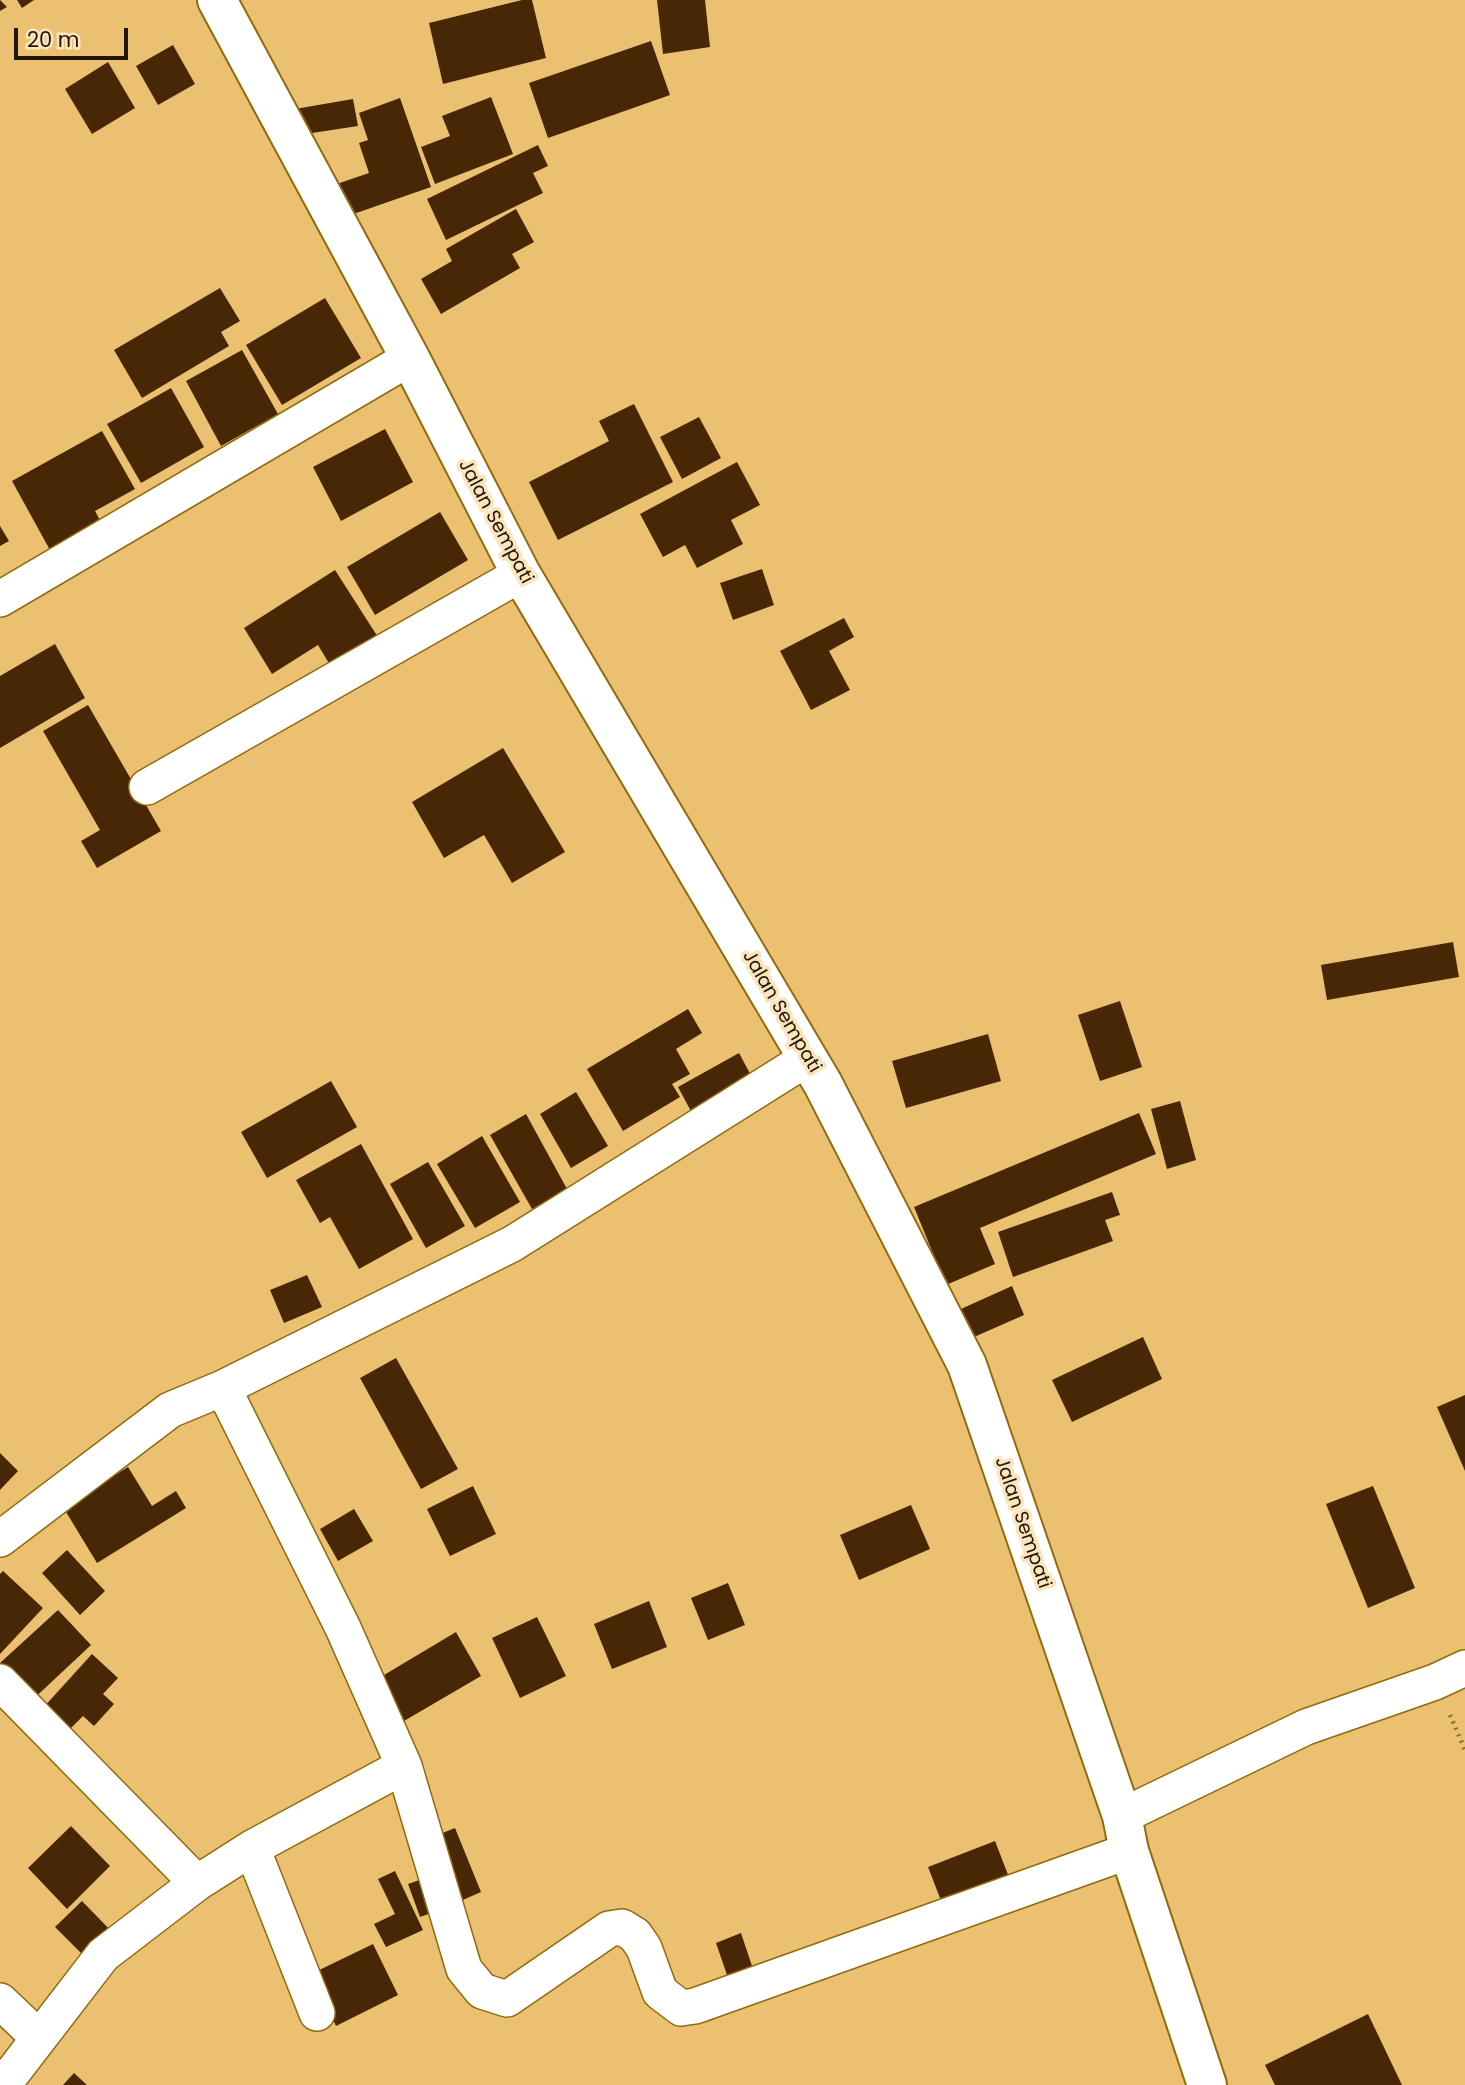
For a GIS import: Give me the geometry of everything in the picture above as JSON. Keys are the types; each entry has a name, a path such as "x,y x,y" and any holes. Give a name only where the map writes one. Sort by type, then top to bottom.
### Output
{"street":[{"name":"Jalan Sempati","path":"217,0 410,358 521,574 808,1058 967,1365 1126,1833 1207,2085"},
{"path":"0,599 410,358"},
{"path":"147,787 521,574"},
{"path":"0,1539 170,1410 223,1388 512,1244 808,1058"},
{"path":"223,1388 343,1628 404,1766 464,1969 482,1991 507,1999 609,1929 622,1927 635,1935 644,1948 660,1992 681,2008 695,2006 1126,1833 1306,1727 1435,1682 1465,1668"},
{"path":"0,1682 197,1883"},
{"path":"3,2085 103,1955 197,1883 252,1848 404,1766"},
{"path":"252,1848 317,2013"},
{"path":"0,2001 38,2038"}],"building":[{"path":"0,0 7,7 0,11"},
{"path":"17,0 34,0 22,8"},
{"path":"522,0 532,0 546,58 443,84 429,23"},
{"path":"657,0 705,0 710,47 663,54"},
{"path":"651,41 670,95 548,138 529,83"},
{"path":"173,45 195,84 158,105 136,66"},
{"path":"108,62 135,108 92,134 65,89"},
{"path":"491,97 513,154 435,184 421,147 450,136 442,116"},
{"path":"400,98 431,187 342,218 331,186 369,173 359,143 368,140 359,113"},
{"path":"353,99 358,126 299,135 295,109"},
{"path":"538,145 548,166 533,173 543,193 446,240 427,199"},
{"path":"516,209 534,242 512,254 520,268 441,314 421,279 452,261 446,249"},
{"path":"220,288 240,321 221,332 229,346 142,398 114,350"},
{"path":"325,298 361,358 282,405 246,345"},
{"path":"242,350 278,414 221,446 186,381"},
{"path":"171,388 204,447 141,483 107,424"},
{"path":"634,404 673,482 558,540 529,482 609,441 599,421"},
{"path":"699,417 721,458 682,479 660,437"},
{"path":"385,429 413,482 341,521 313,467"},
{"path":"102,431 135,489 95,511 107,533 56,561 12,481"},
{"path":"737,462 760,505 731,520 743,544 697,568 685,545 663,557 640,514"},
{"path":"440,512 468,560 375,615 347,567"},
{"path":"0,526 9,541 0,546"},
{"path":"762,569 774,605 733,620 720,583"},
{"path":"335,570 383,645 336,675 318,645 272,674 244,628"},
{"path":"844,618 854,637 829,651 850,690 811,710 780,651"},
{"path":"55,644 85,698 0,748 0,676"},
{"path":"88,705 161,831 97,868 81,841 100,830 43,731"},
{"path":"503,748 565,852 512,883 484,835 444,858 412,802"},
{"path":"1453,942 1459,977 1327,1000 1321,965"},
{"path":"1120,1001 1142,1067 1100,1081 1078,1015"},
{"path":"688,1009 702,1033 676,1049 690,1074 672,1084 680,1097 623,1131 587,1069"},
{"path":"988,1034 1001,1081 906,1108 892,1061"},
{"path":"739,1053 754,1081 693,1115 678,1087"},
{"path":"331,1081 357,1127 267,1178 241,1132"},
{"path":"576,1092 608,1146 571,1168 540,1114"},
{"path":"1180,1101 1196,1160 1167,1169 1151,1109"},
{"path":"1139,1113 1156,1154 980,1228 995,1264 946,1285 914,1207"},
{"path":"526,1114 567,1189 532,1209 490,1135"},
{"path":"482,1136 520,1202 475,1228 437,1164"},
{"path":"361,1144 413,1239 359,1269 330,1217 320,1223 296,1180"},
{"path":"428,1162 465,1226 426,1248 390,1184"},
{"path":"1112,1192 1120,1215 1105,1220 1113,1241 1013,1277 998,1232"},
{"path":"307,1275 322,1307 284,1323 270,1290"},
{"path":"1012,1286 1024,1315 965,1341 952,1313"},
{"path":"1143,1337 1162,1379 1072,1422 1052,1380"},
{"path":"396,1358 458,1469 421,1489 360,1378"},
{"path":"1465,1395 1465,1471 1437,1407"},
{"path":"0,1453 18,1471 0,1490"},
{"path":"128,1467 152,1506 176,1491 186,1508 97,1563 63,1507"},
{"path":"473,1486 496,1534 450,1556 427,1509"},
{"path":"1373,1486 1415,1588 1368,1608 1326,1504"},
{"path":"911,1505 930,1549 859,1580 840,1535"},
{"path":"354,1509 373,1541 338,1561 320,1529"},
{"path":"67,1550 105,1591 80,1615 42,1573"},
{"path":"3,1571 43,1608 0,1654 0,1574"},
{"path":"728,1583 745,1625 708,1640 691,1598"},
{"path":"649,1601 667,1647 612,1669 594,1624"},
{"path":"58,1610 91,1645 27,1705 0,1676 0,1663"},
{"path":"537,1617 566,1676 520,1698 492,1638"},
{"path":"456,1632 481,1676 404,1721 379,1678"},
{"path":"92,1654 118,1678 103,1694 114,1704 94,1726 83,1716 67,1732 42,1709"},
{"path":"71,1826 110,1866 67,1909 28,1868"},
{"path":"455,1828 481,1892 456,1903 430,1838"},
{"path":"995,1841 1012,1885 945,1911 928,1867"},
{"path":"395,1871 423,1930 386,1947 374,1924 395,1914 378,1879"},
{"path":"428,1877 440,1910 420,1917 408,1884"},
{"path":"82,1901 116,1936 90,1962 55,1927"},
{"path":"741,1933 752,1966 727,1975 716,1943"},
{"path":"373,1944 398,1995 336,2026 311,1974"},
{"path":"1368,2014 1402,2085 1275,2085 1265,2065"},
{"path":"74,2073 87,2085 63,2085"}]}
